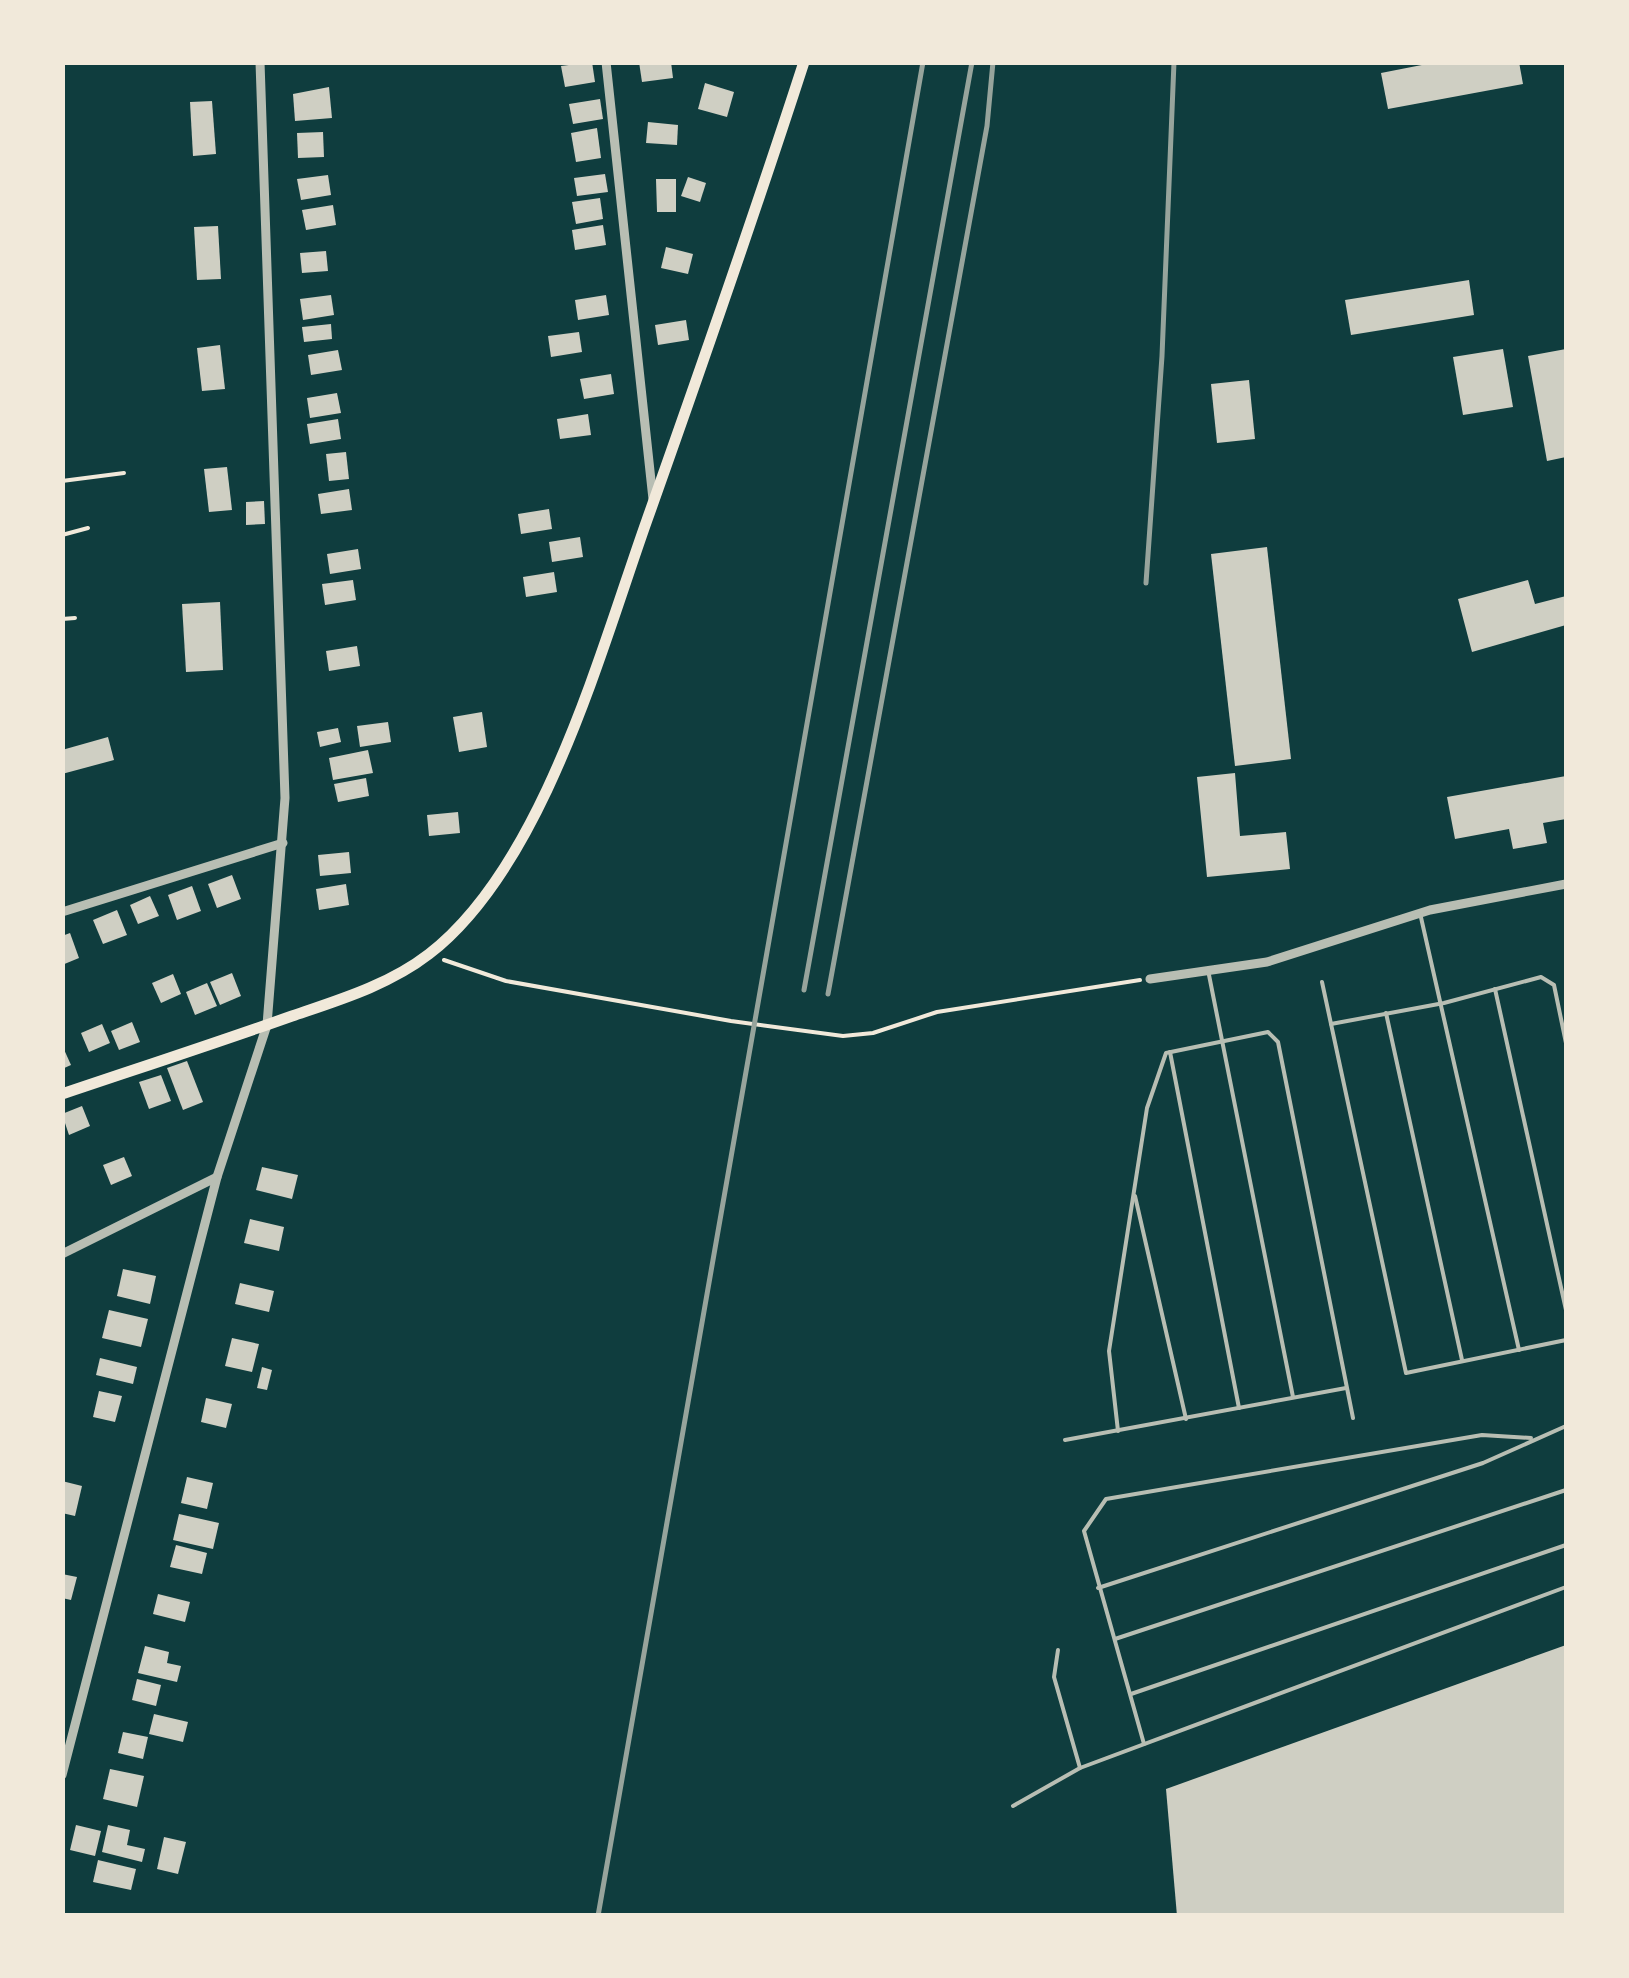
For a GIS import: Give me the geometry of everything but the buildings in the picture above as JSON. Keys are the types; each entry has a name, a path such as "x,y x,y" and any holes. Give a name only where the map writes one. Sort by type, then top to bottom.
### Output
{"main road":[{"path":"62,1094 365,989 430,954 474,911 512,854 570,734 700,380 804,62"}],"street":[{"path":"62,1775 216,1177 267,1025 282,843 281,611 260,62"},
{"path":"606,62 654,502"},
{"path":"62,912 282,843"},
{"path":"1150,979 1267,962 1420,913 1566,884"},
{"path":"62,1254 216,1177"}],"lane":[{"path":"1420,913 1444,1002 1519,1350"},
{"path":"1208,970 1219,1042 1293,1397"},
{"path":"1331,1024 1541,978 1554,985 1566,1043"},
{"path":"1322,982 1406,1373 1566,1340"},
{"path":"1495,989 1566,1310"},
{"path":"1386,1013 1462,1362"},
{"path":"1170,1052 1268,1032 1278,1042 1353,1418"},
{"path":"1118,1431 1108,1351 1147,1108 1170,1052"},
{"path":"1170,1052 1239,1408"},
{"path":"1134,1191 1186,1419"},
{"path":"1065,1440 1346,1388"},
{"path":"1098,1588 1483,1463 1531,1438 1566,1426"},
{"path":"1144,1744 1084,1530 1106,1498 1482,1435 1531,1438"},
{"path":"1113,1640 1566,1490"},
{"path":"1130,1695 1566,1546"},
{"path":"1013,1806 1080,1768 1566,1587"},
{"path":"1058,1650 1054,1678 1080,1768"}],"path":[{"path":"62,481 124,473"},
{"path":"62,535 88,528"},
{"path":"62,619 75,618"},
{"path":"430,954 524,985 731,1022 844,1036 873,1033 937,1012 1150,979"}],"railway":[{"path":"598,1916 923,62"},
{"path":"804,990 972,62"},
{"path":"828,994 987,126 993,62"},
{"path":"1146,583 1162,356 1174,62"}]}
